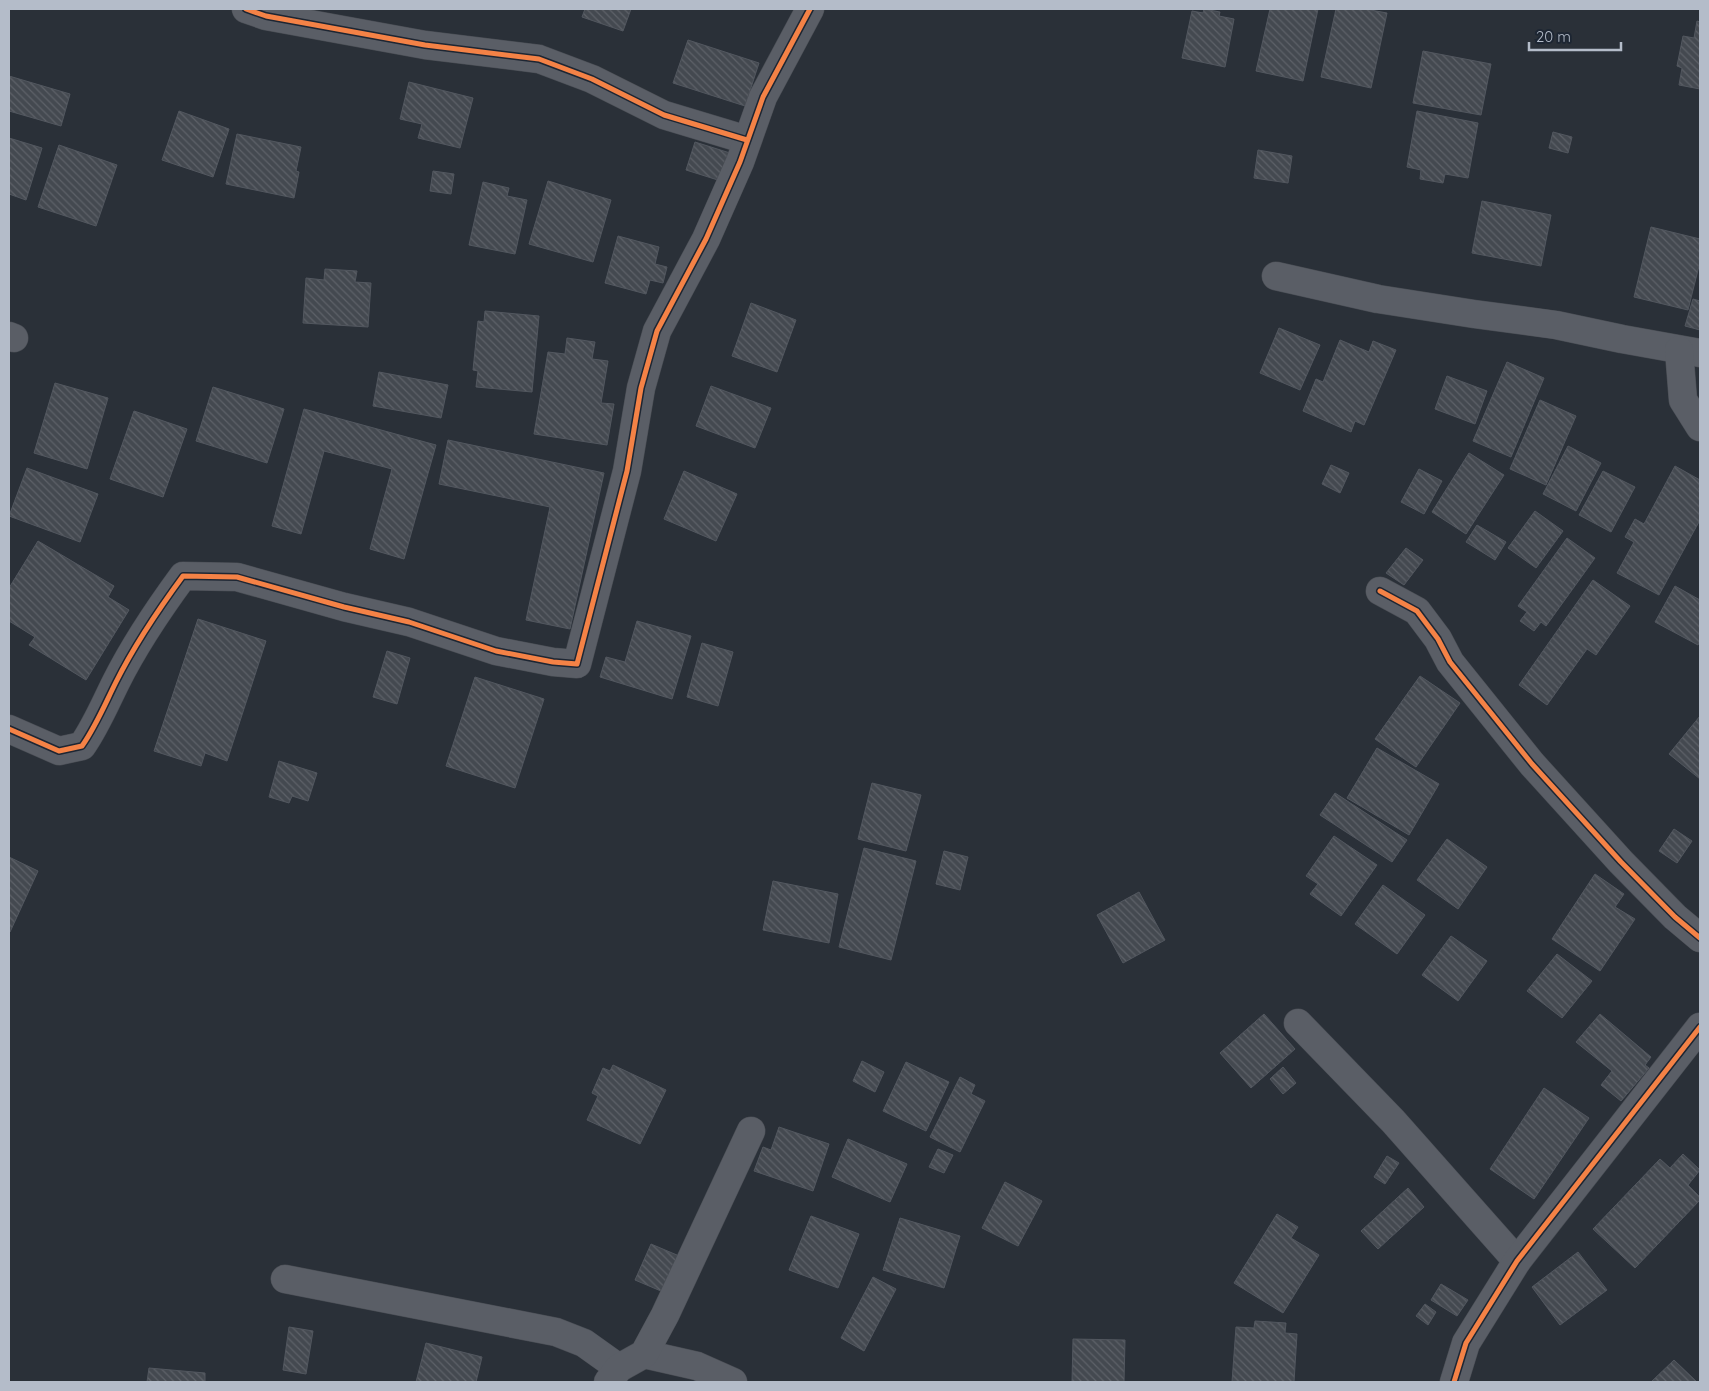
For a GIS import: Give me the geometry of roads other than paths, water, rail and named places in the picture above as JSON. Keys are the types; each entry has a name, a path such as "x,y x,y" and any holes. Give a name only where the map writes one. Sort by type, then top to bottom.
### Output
{"street":[{"path":"246,9 266,16 425,46 539,59 592,78 664,115 748,140"},
{"path":"9,728 58,751 82,746 94,728 116,682 148,624 183,576 238,577 344,607 409,622 496,652 553,662 577,664 627,471 641,388 656,331 706,239 740,162 763,97 810,9"},
{"path":"1276,276 1378,299 1556,325 1690,352 1683,400 1700,427"},
{"path":"1380,591 1417,611 1438,638 1450,662 1532,764 1621,862 1675,917 1700,938"},
{"path":"1298,1023 1393,1121 1517,1261"},
{"path":"1454,1382 1466,1343 1517,1261 1700,1027"},
{"path":"286,1279 556,1332 584,1343 614,1375 644,1354 665,1315 751,1131"},
{"path":"644,1354 697,1366 733,1382"}]}
